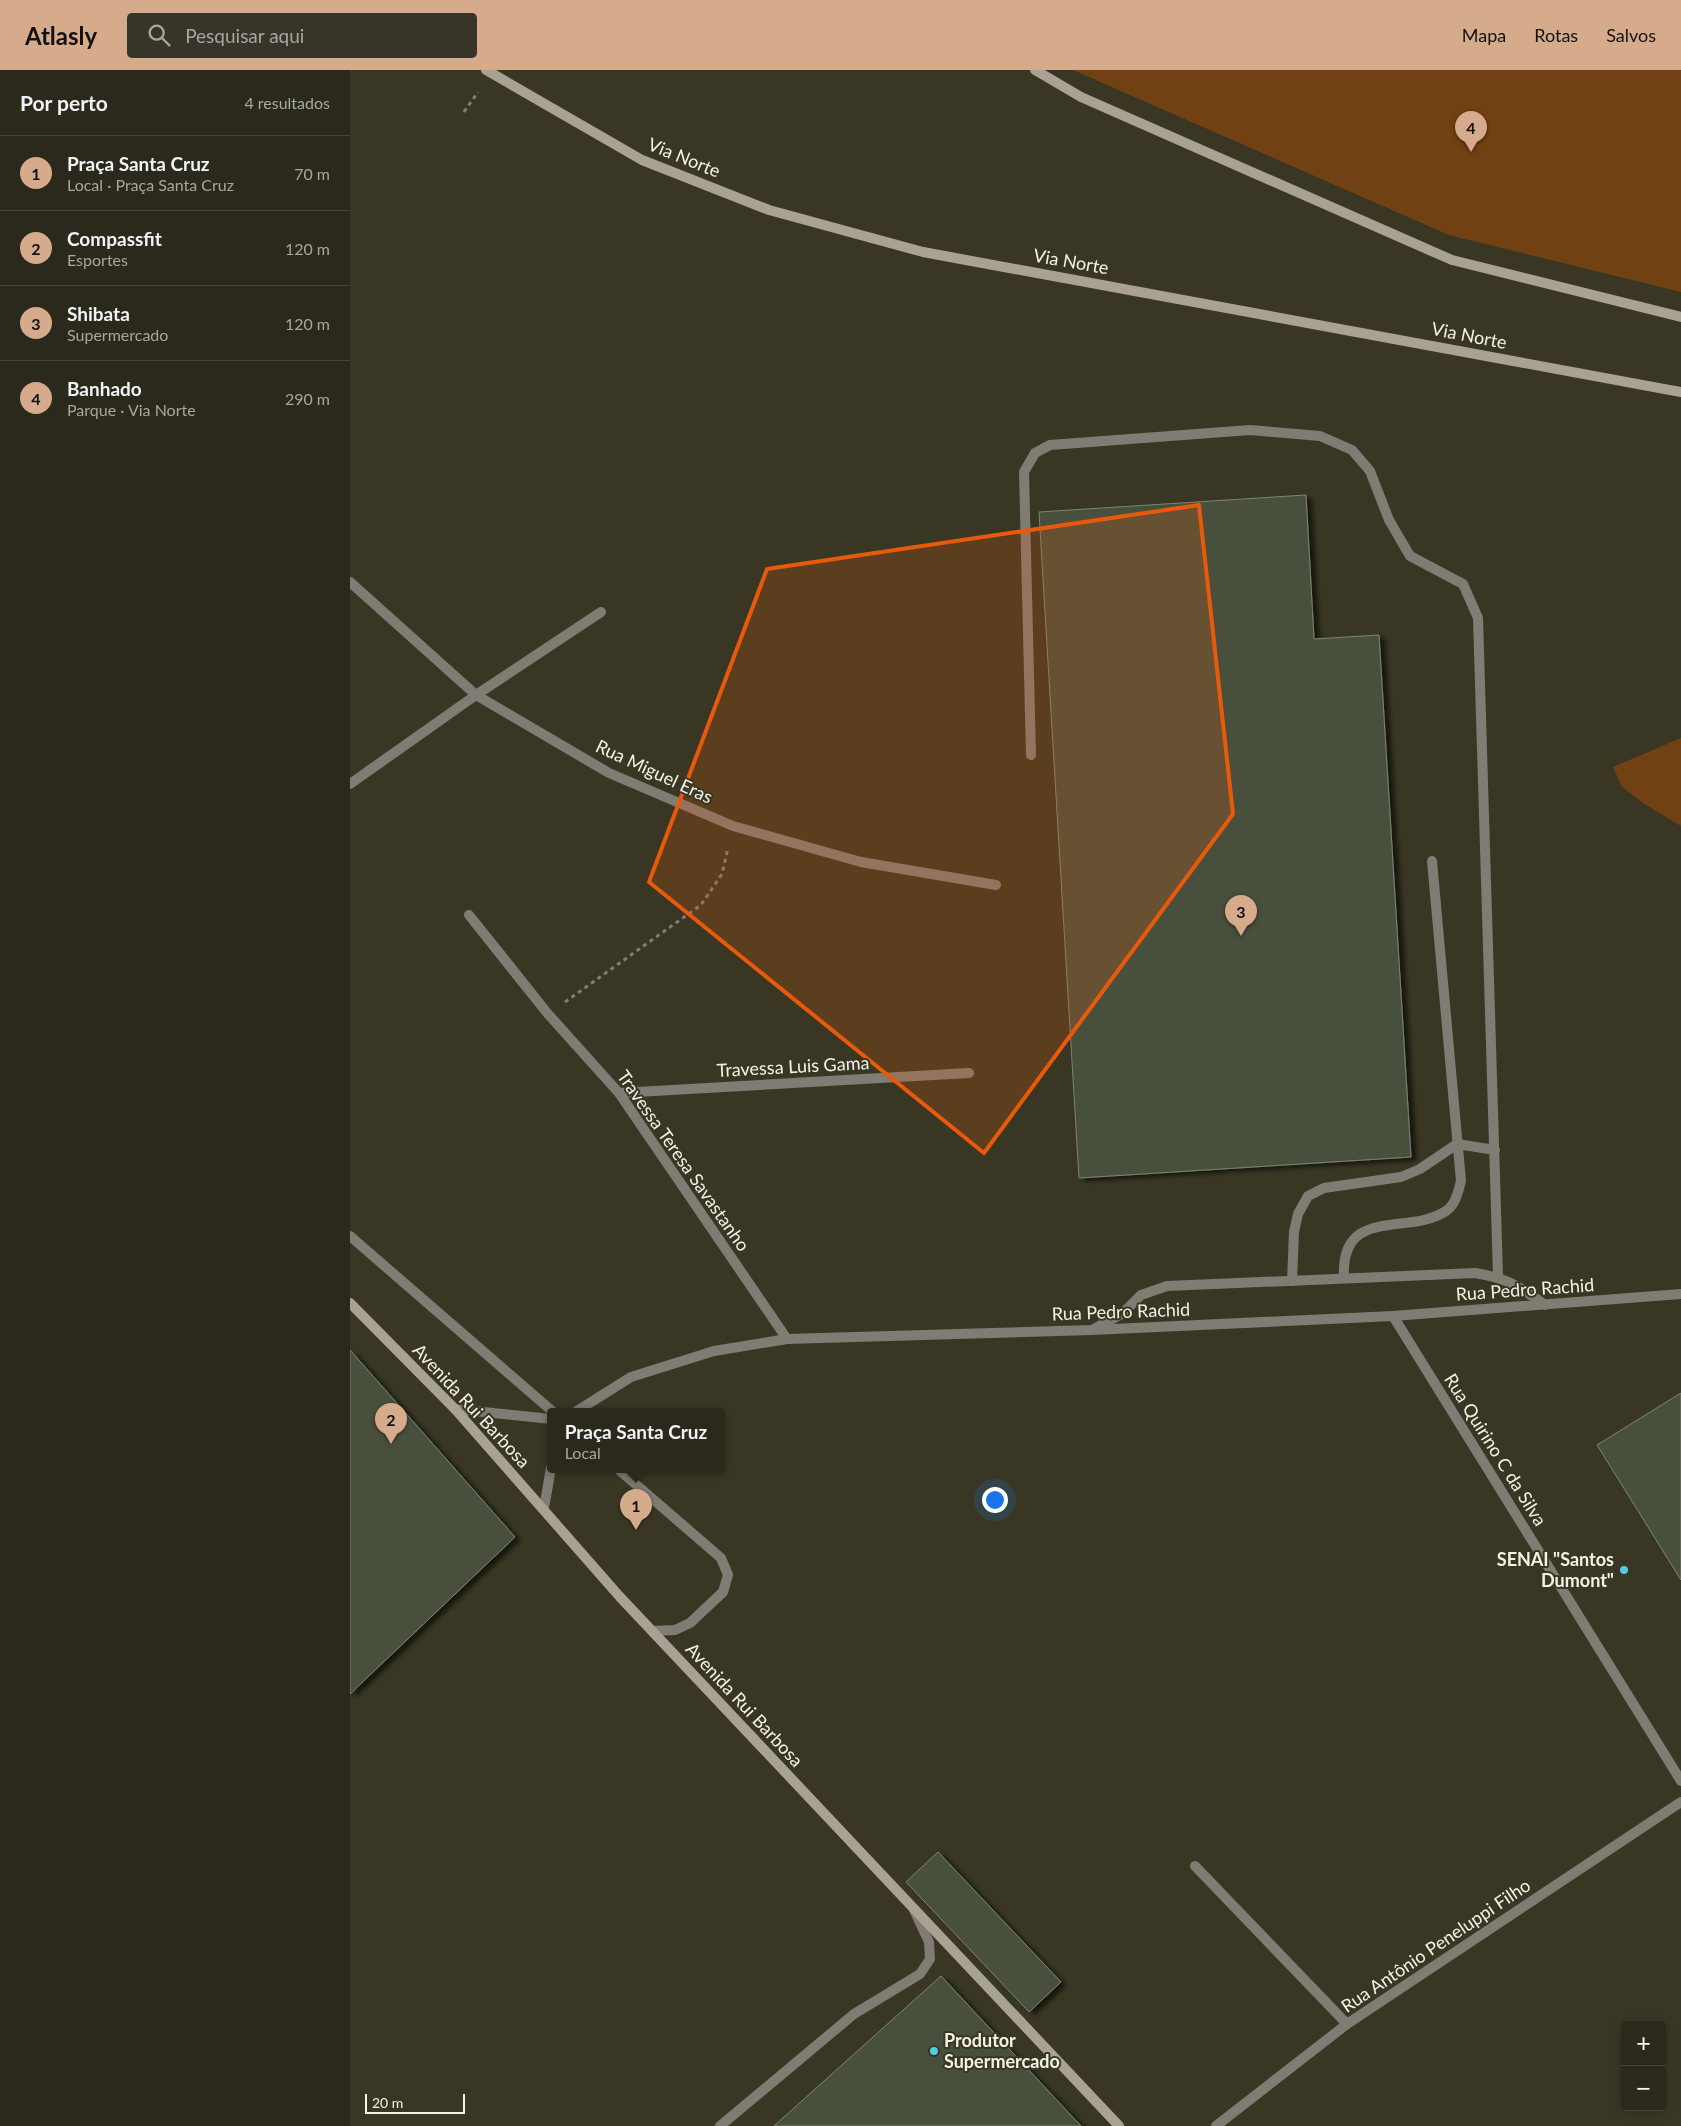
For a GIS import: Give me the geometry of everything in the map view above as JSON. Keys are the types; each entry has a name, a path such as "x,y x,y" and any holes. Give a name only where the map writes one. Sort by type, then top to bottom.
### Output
{"main road":[{"name":"Via Norte","path":"486,70 642,160 770,210 904,247 1681,392"},
{"path":"1035,70 1081,97 1452,260 1681,317"},
{"name":"Avenida Rui Barbosa","path":"350,1304 454,1409 653,1631 1119,2126"}],"street":[{"path":"1031,755 1024,472 1035,453 1050,445 1250,430 1320,436 1352,450 1370,471 1389,520 1410,556 1464,584 1478,618 1498,1276"},
{"name":"Rua Miguel Eras","path":"350,582 476,695 609,773 733,826 861,862 996,886"},
{"path":"350,784 476,695 601,612"},
{"path":"1344,1278 1343,1265 1353,1239 1363,1232 1429,1217 1445,1211 1454,1202 1461,1181 1432,861"},
{"name":"Travessa Teresa Savastanho","path":"469,915 548,1014 619,1093 787,1339"},
{"name":"Travessa Luis Gama","path":"619,1093 968,1073"},
{"path":"1292,1281 1294,1232 1298,1214 1308,1196 1324,1188 1401,1177 1420,1169 1457,1144 1495,1150"},
{"path":"350,1236 549,1408"},
{"path":"1092,1330 1123,1312 1141,1295 1168,1286 1475,1273 1498,1276 1518,1286 1544,1305"},
{"name":"Rua Pedro Rachid","path":"581,1408 630,1377 714,1351 787,1339 1092,1330 1393,1316 1681,1294"},
{"name":"Rua Quirino C da Silva","path":"1393,1316 1681,1781"},
{"path":"454,1409 547,1419"},
{"path":"544,1508 550,1473"},
{"path":"623,1473 721,1558 728,1575 723,1592 690,1623 675,1630 653,1631"},
{"name":"Rua Antônio Peneluppi Filho","path":"1216,2126 1347,2024 1681,1802"},
{"path":"1196,1866 1347,2024"},
{"path":"720,2126 854,2014 920,1974 930,1959 929,1942 914,1909"}],"path":[{"path":"548,1014 701,905 722,874 733,826"}],"highlighted area":[{"path":"1199,505 1233,814 984,1153 649,882 767,569"}],"shaded area":[{"path":"1073,70 1681,70 1681,292 1449,235"},
{"path":"1681,738 1681,826 1643,803 1622,787 1613,767"}],"building":[{"path":"1306,495 1314,639 1379,635 1411,1157 1079,1178 1039,512"},
{"path":"350,1350 515,1537 350,1694"},
{"path":"1681,1393 1681,1580 1597,1445"},
{"path":"938,1852 1061,1982 1029,2012 906,1882"},
{"name":"Produtor Supermercado","path":"941,1976 1081,2126 774,2126"}],"place":[{"name":"Banhado","path":"1471,152"},
{"name":"Shibata","path":"1241,936"},
{"name":"Compassfit","path":"391,1444"},
{"name":"Praça Santa Cruz","path":"636,1530"},
{"name":"SENAI \"Santos Dumont\"","path":"1624,1570"},
{"name":"Produtor Supermercado","path":"934,2051"}]}
